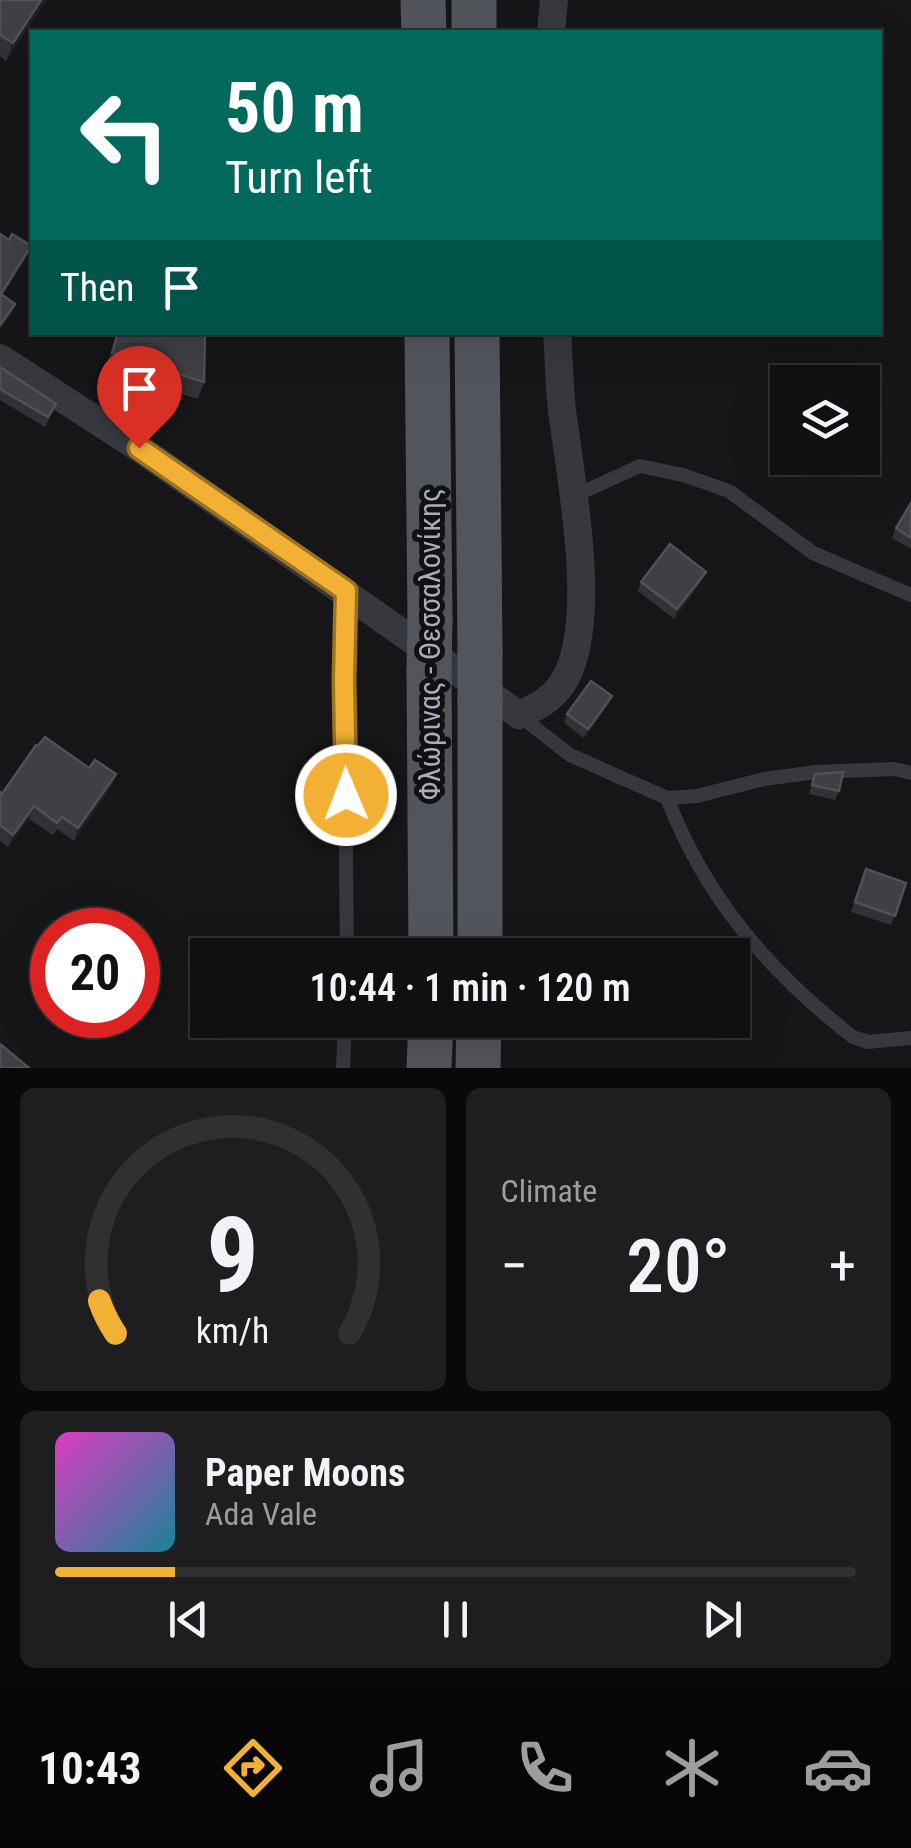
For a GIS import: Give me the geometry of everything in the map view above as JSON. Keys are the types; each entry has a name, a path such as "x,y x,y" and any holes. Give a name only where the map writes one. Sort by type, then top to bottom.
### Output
{"main road":[{"path":"424,0 424,30"},
{"path":"474,0 474,30"},
{"name":"Φλώρινας - Θεσσαλονίκης","path":"427,335 431,938"},
{"name":"Φλώρινας - Θεσσαλονίκης","path":"477,335 480,651 500,708 481,938"},
{"path":"429,1068 430,1038"},
{"path":"478,1068 479,1038"}],"street":[{"path":"552,30 554,0"},
{"path":"0,358 346,591 500,708 544,704 564,682 575,648 583,574 561,404 558,335"}],"lane":[{"path":"573,496 640,466 683,475 729,490 814,554 911,595"},
{"path":"346,591 348,938"},
{"path":"500,708 570,754 667,798 697,796 764,778 816,772 894,769 911,773"},
{"path":"667,798 682,838 708,887 745,935 784,974 852,1038 868,1042 911,1038"},
{"path":"344,1068 345,1038"}],"building":[{"path":"0,0 41,0 13,43 0,35"},
{"path":"0,234 9,240 12,234 30,248 1,294 15,304 0,325"},
{"path":"117,335 205,335 204,382 112,353"},
{"path":"0,367 56,404 48,417 0,389"},
{"path":"911,503 911,538 896,528"},
{"path":"670,544 706,572 677,609 641,582"},
{"path":"591,681 612,696 588,729 567,714"},
{"path":"45,737 89,768 95,760 116,774 78,828 62,817 57,823 34,806 13,835 0,825 0,792"},
{"path":"843,772 839,791 812,785 815,774"},
{"path":"866,869 906,883 895,916 855,902"},
{"path":"0,1044 29,1068 0,1068"}],"route":[{"path":"139,448 346,591 346,795"}]}
